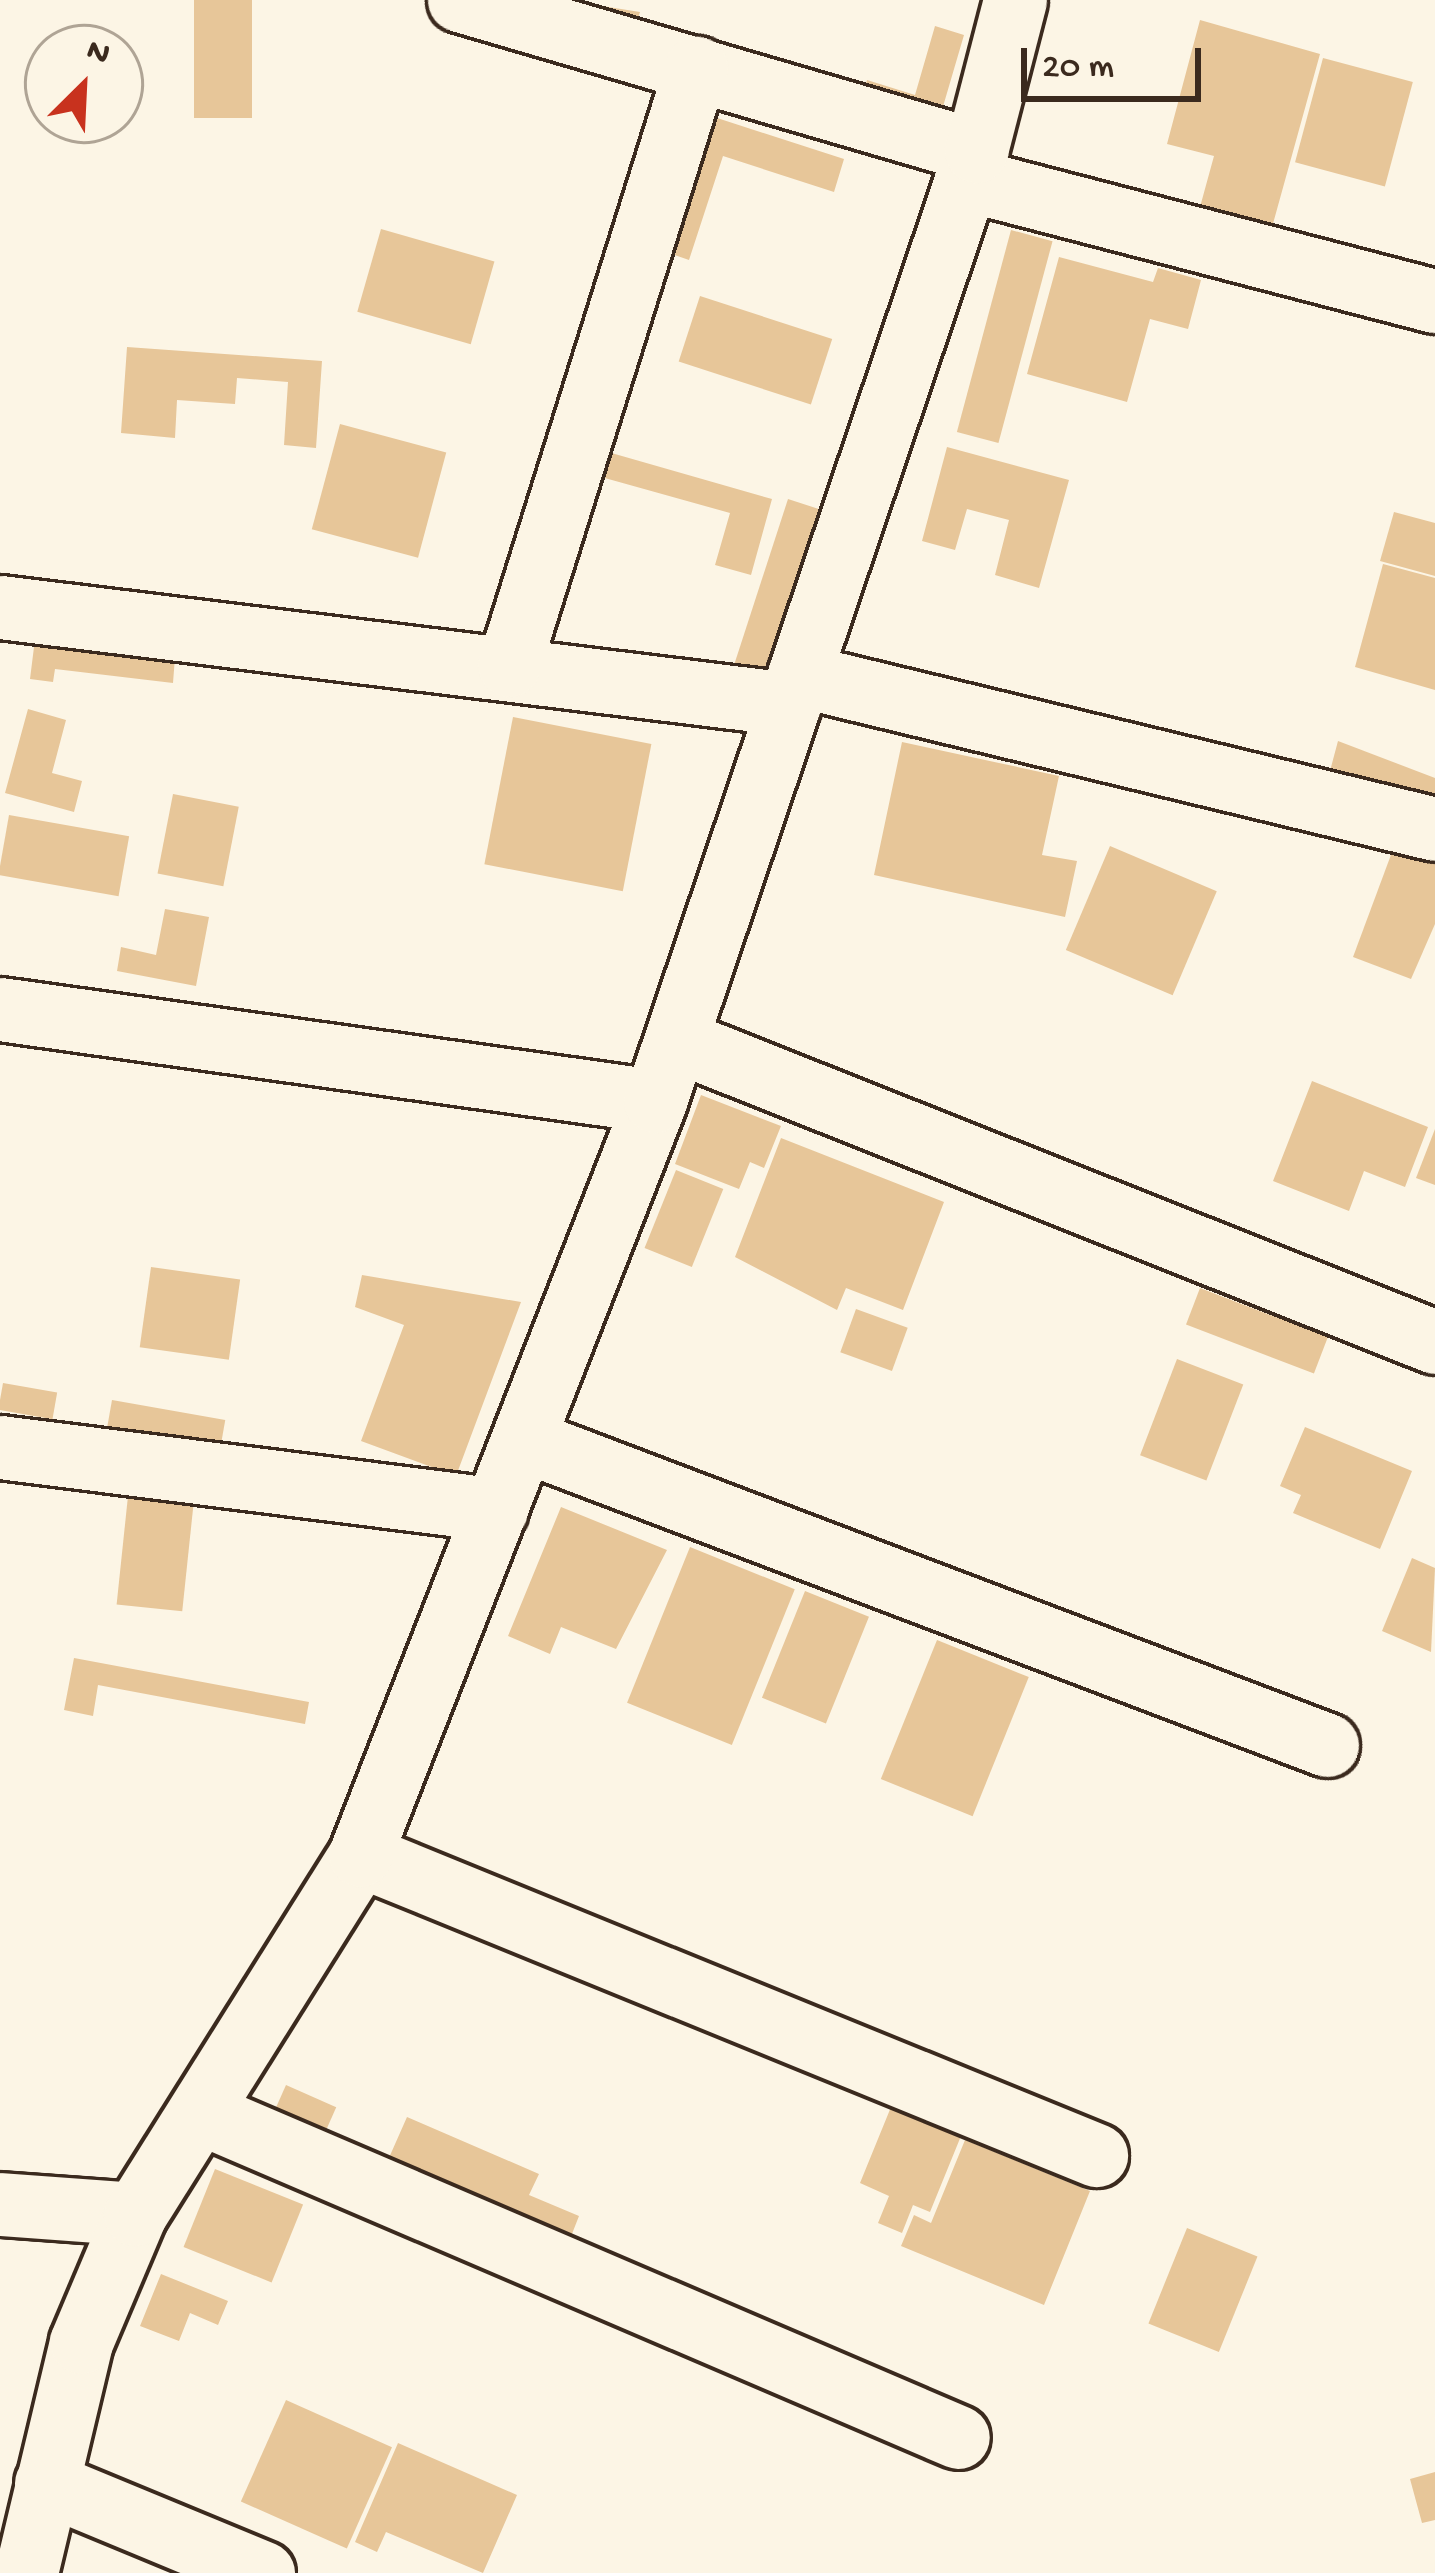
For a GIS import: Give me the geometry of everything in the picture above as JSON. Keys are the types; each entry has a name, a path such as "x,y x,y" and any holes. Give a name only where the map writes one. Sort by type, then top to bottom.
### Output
{"street":[{"path":"459,0 696,68 971,165 1435,301"},
{"path":"26,2573 81,2342 135,2214 204,2114 360,1855 524,1441 676,1040 971,165 1015,0"},
{"path":"509,665 696,68"},
{"path":"0,607 509,665 794,690 1435,829"},
{"path":"0,1009 655,1100"},
{"path":"676,1040 1435,1342"},
{"path":"524,1441 1327,1745"},
{"path":"0,1447 496,1510"},
{"path":"360,1855 1096,2155"},
{"path":"204,2114 958,2438"},
{"path":"0,2204 135,2214"},
{"path":"46,2483 263,2573"}],"building":[{"path":"194,0 252,0 252,118 194,118"},
{"path":"564,0 640,12 632,36"},
{"path":"1200,20 1320,54 1269,238 1197,218 1214,156 1167,144"},
{"path":"935,26 964,35 937,127 860,105 867,80 915,95"},
{"path":"1323,58 1413,82 1385,186 1295,162"},
{"path":"711,116 844,159 834,192 723,156 689,260 666,252"},
{"path":"381,229 494,262 471,344 357,312"},
{"path":"1011,230 1053,241 998,443 957,432"},
{"path":"1059,257 1153,282 1158,268 1201,280 1188,329 1150,319 1127,402 1027,374"},
{"path":"700,296 832,339 811,405 679,362"},
{"path":"127,347 322,361 316,448 284,445 288,382 237,378 235,404 177,400 175,438 121,433"},
{"path":"340,424 446,452 418,558 312,529"},
{"path":"947,447 1069,480 1039,588 995,575 1009,520 967,509 955,550 922,541"},
{"path":"601,450 772,499 751,575 715,565 730,513 594,475"},
{"path":"788,499 822,510 768,676 734,664"},
{"path":"1394,512 1435,523 1435,576 1380,561"},
{"path":"1383,564 1435,578 1435,690 1355,667"},
{"path":"35,639 175,657 173,683 55,669 53,682 30,679"},
{"path":"28,709 66,720 52,773 82,781 74,812 5,793"},
{"path":"513,717 651,744 623,891 484,864"},
{"path":"1338,741 1435,778 1435,801 1330,771"},
{"path":"902,742 1059,776 1042,855 1077,861 1065,917 874,875"},
{"path":"173,794 239,807 223,886 158,874"},
{"path":"9,815 129,836 119,896 0,875"},
{"path":"1395,844 1435,859 1435,924 1411,979 1353,957"},
{"path":"1110,846 1217,891 1173,995 1066,950"},
{"path":"165,909 209,917 196,986 117,971 121,947 156,955"},
{"path":"1312,1081 1428,1127 1405,1187 1364,1171 1349,1211 1273,1181"},
{"path":"701,1095 781,1126 764,1168 750,1162 739,1189 675,1164"},
{"path":"1435,1129 1435,1185 1416,1178"},
{"path":"781,1138 944,1202 903,1310 846,1288 837,1310 735,1257"},
{"path":"676,1170 723,1189 692,1267 645,1248"},
{"path":"151,1267 240,1280 229,1360 140,1347"},
{"path":"362,1275 521,1302 456,1476 361,1441 404,1325 355,1307"},
{"path":"1200,1288 1328,1337 1314,1374 1186,1324"},
{"path":"856,1309 908,1328 892,1371 840,1352"},
{"path":"1177,1359 1243,1384 1206,1481 1140,1455"},
{"path":"3,1383 57,1393 52,1419 0,1410"},
{"path":"112,1400 225,1420 220,1452 106,1432"},
{"path":"1305,1427 1412,1471 1380,1549 1293,1513 1301,1495 1280,1486"},
{"path":"128,1496 194,1503 182,1611 117,1604"},
{"path":"561,1507 667,1550 616,1649 561,1627 550,1654 508,1636"},
{"path":"690,1547 795,1589 732,1745 627,1703"},
{"path":"1412,1558 1435,1568 1431,1652 1382,1631"},
{"path":"805,1591 869,1617 826,1723 762,1698"},
{"path":"937,1640 1029,1677 973,1816 881,1779"},
{"path":"74,1658 309,1702 305,1724 98,1685 93,1716 64,1710"},
{"path":"286,2085 336,2107 323,2138 273,2115"},
{"path":"891,2107 961,2136 930,2212 913,2205 902,2233 878,2223 889,2196 860,2183"},
{"path":"407,2117 539,2174 529,2195 579,2216 570,2239 388,2160"},
{"path":"965,2140 1090,2191 1044,2305 901,2246 914,2215 931,2223"},
{"path":"215,2169 303,2205 272,2282 184,2247"},
{"path":"1187,2228 1257,2256 1219,2352 1148,2323"},
{"path":"161,2274 228,2301 218,2325 190,2313 179,2341 140,2326"},
{"path":"286,2400 392,2447 347,2549 241,2501"},
{"path":"398,2443 517,2495 483,2573 386,2532 377,2552 355,2542"},
{"path":"1435,2472 1435,2520 1422,2523 1410,2479"}]}
